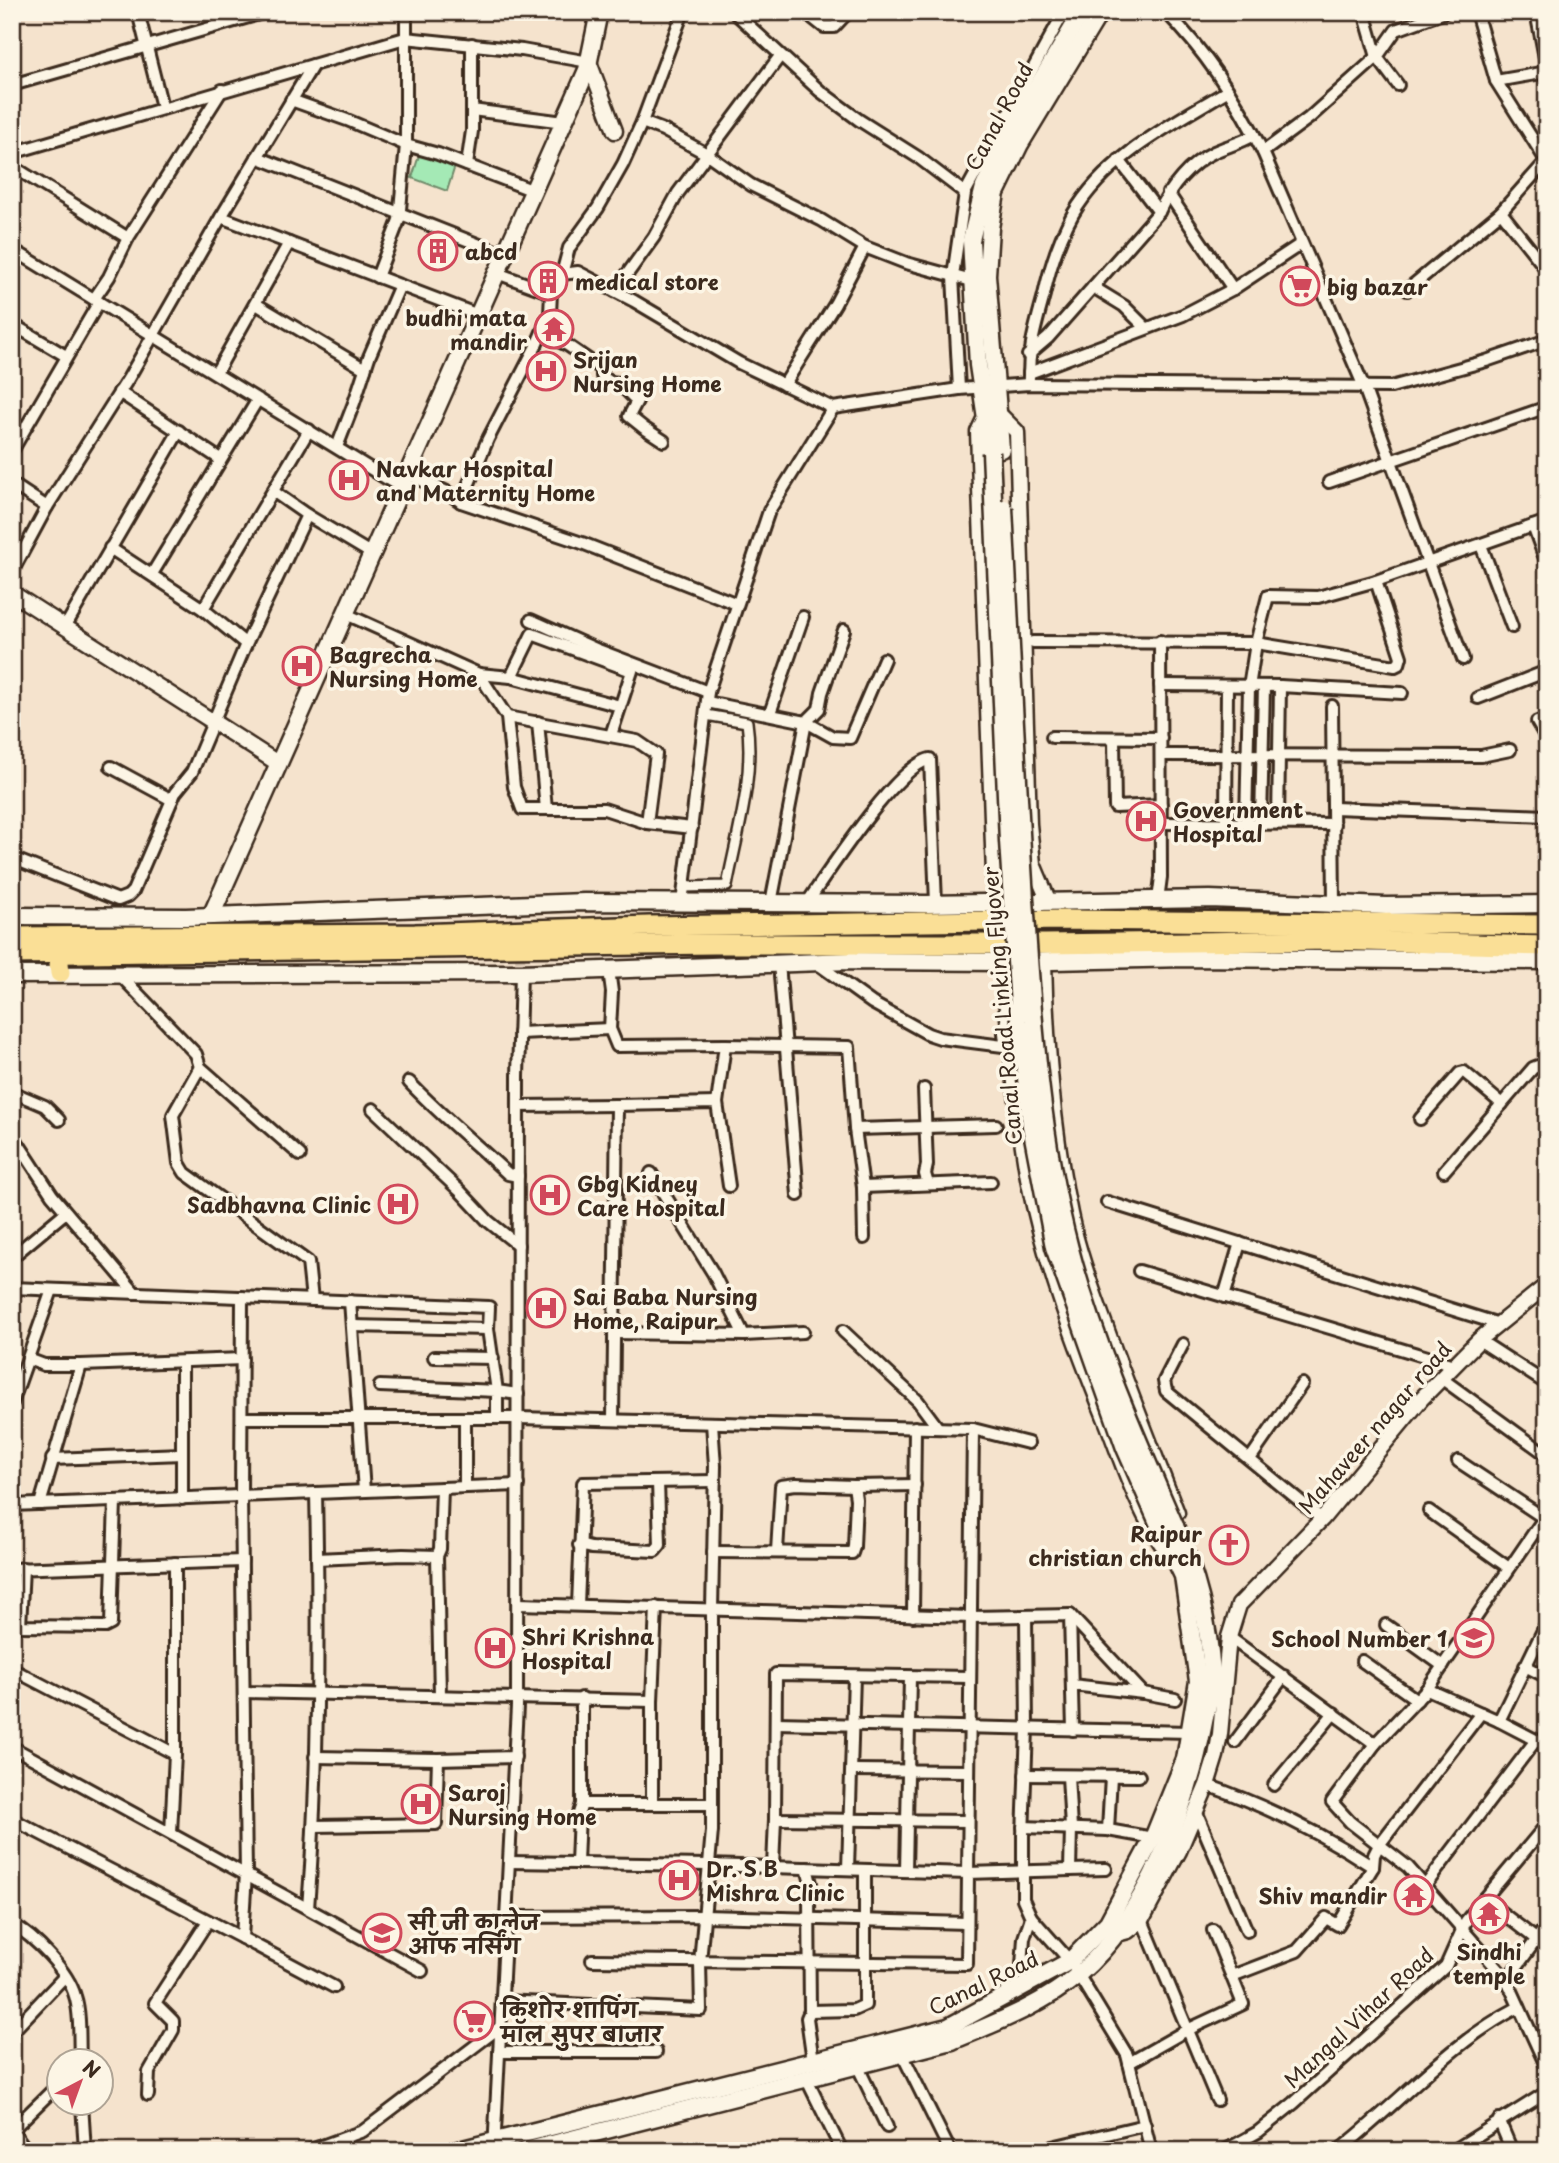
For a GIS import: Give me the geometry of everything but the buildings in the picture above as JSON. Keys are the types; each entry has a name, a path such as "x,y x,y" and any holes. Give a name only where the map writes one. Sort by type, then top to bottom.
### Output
{"highway":[{"path":"12,937 415,934 649,926 1068,920 1547,925"},
{"path":"12,954 714,944 1331,940 1547,946"},
{"path":"58,953 60,973"}],"main road":[{"path":"211,916 564,122 589,62 599,12"},
{"name":"Canal Road","path":"992,414 972,281 971,240 984,187 1006,139 1082,12"},
{"name":"Canal Road","path":"989,387 987,275 990,228 996,193 1020,144 1100,12"},
{"name":"Canal Road Linking Flyover","path":"992,414 1033,1019 1054,1175 1070,1249 1085,1300 1169,1530 1185,1565"},
{"path":"12,916 211,916 584,902 683,895 771,903 1210,899 1386,906 1547,904"},
{"path":"12,975 521,973 814,962 1187,958 1547,961"},
{"name":"Canal Road","path":"455,2151 494,2145 948,2027 1074,1968 1108,1922 1153,1838 1185,1759 1198,1681 1183,1576 1185,1565"},
{"name":"Canal Road","path":"525,2151 952,2040 1018,2013 1117,1934 1174,1831 1197,1761 1213,1677 1200,1595 1185,1565"}],"street":[{"path":"138,12 162,107"},
{"path":"12,85 266,12"},
{"path":"377,276 400,212 406,145 406,12"},
{"path":"461,502 488,439 542,333 550,314 551,293 562,274 569,248 610,186 642,122 683,12"},
{"path":"734,12 820,91 965,193"},
{"path":"805,12 824,27 834,27 848,12"},
{"path":"959,389 953,276 965,193 1064,12"},
{"path":"1166,12 1190,36 1263,152 1364,387 1463,659"},
{"path":"1364,12 1377,57 1398,85"},
{"path":"1263,152 1309,118 1377,57 1396,30 1424,16 1446,12"},
{"path":"1407,290 1501,212 1547,161 1496,81 1476,12"},
{"path":"1496,81 1547,70 1536,12"},
{"path":"14,154 162,107 405,37 589,62 615,131"},
{"path":"467,165 472,110 472,44"},
{"path":"615,291 654,237 678,193 780,56"},
{"path":"12,572 47,507 153,335 313,65"},
{"path":"12,451 97,301 128,238 222,90"},
{"path":"1029,379 1028,355 1052,262 1072,215 1093,185 1119,160 1150,137 1227,91"},
{"path":"291,100 534,191"},
{"path":"472,110 564,122"},
{"path":"642,122 663,130 706,154 751,185 821,220 865,247 906,263 972,281"},
{"path":"1028,355 1048,338 1093,287 1159,212 1168,193 1200,160 1217,151 1238,145 1254,135"},
{"path":"257,157 505,255"},
{"path":"1119,160 1159,212"},
{"path":"12,166 128,238"},
{"path":"1168,193 1233,289"},
{"path":"1501,212 1543,265"},
{"path":"221,217 478,315"},
{"path":"216,373 289,243"},
{"path":"562,274 578,272 739,363 833,408 1029,379 1146,328 1183,315 1233,289 1301,244"},
{"path":"784,385 835,304 865,247"},
{"path":"12,248 337,447 405,481 447,492 461,502 582,542 737,604"},
{"path":"497,273 551,293"},
{"path":"337,447 365,369 400,285"},
{"path":"1093,287 1124,306 1146,328"},
{"path":"256,304 365,369"},
{"path":"12,324 66,356"},
{"path":"542,333 591,361 610,382 619,383 637,401 629,415 664,441"},
{"path":"1029,379 1391,387 1486,361 1547,340"},
{"path":"118,392 220,459"},
{"path":"152,574 258,399"},
{"path":"1329,482 1547,407"},
{"path":"706,715 747,722 749,737 746,779 737,844 727,886 683,895 708,697 769,510 833,408"},
{"path":"995,902 978,432 992,414 1017,432 1029,824 1033,864 1049,902"},
{"path":"203,609 309,430"},
{"path":"65,627 179,431"},
{"path":"12,484 47,507"},
{"path":"274,492 306,515 372,554"},
{"path":"12,858 118,900 128,897 147,862 175,793 192,772 246,644 306,515"},
{"path":"1245,823 1249,687 1256,643 1268,596 1318,597 1376,581 1547,521"},
{"path":"1533,526 1547,564"},
{"path":"1481,545 1512,627"},
{"path":"110,548 203,609 246,644"},
{"path":"1033,642 1256,643 1395,666 1399,664 1401,657 1376,581"},
{"path":"12,593 279,764"},
{"path":"346,614 479,674 511,677 620,706"},
{"path":"770,713 803,617"},
{"path":"531,620 708,697 754,713 770,713 806,722 833,737 850,738 884,659"},
{"path":"771,903 806,722 819,709 844,630"},
{"path":"511,677 532,634 632,671 611,735"},
{"path":"1158,900 1161,877 1160,641"},
{"path":"1478,698 1547,671"},
{"path":"479,674 508,717 514,787 523,809 604,809 647,823 692,828"},
{"path":"1160,685 1280,686 1402,693"},
{"path":"1261,823 1264,686"},
{"path":"1278,823 1280,686"},
{"path":"1226,823 1227,687"},
{"path":"1332,706 1334,904"},
{"path":"508,717 637,741 656,754 647,823"},
{"path":"1547,720 1537,722 1547,739"},
{"path":"538,722 546,809"},
{"path":"1052,737 1161,738"},
{"path":"1115,738 1115,807 1161,805"},
{"path":"1161,755 1481,756 1510,750"},
{"path":"807,903 867,817 922,761 930,759 936,903"},
{"path":"111,767 172,800"},
{"path":"1334,808 1547,816"},
{"path":"1161,823 1334,824"},
{"path":"1044,961 1046,1028 1055,1130 1071,1216 1091,1287 1134,1406 1183,1528 1185,1565"},
{"path":"814,962 872,1003 940,1038 1003,1046 1009,1010"},
{"path":"1001,962 1029,1183 1051,1273 1086,1372 1154,1534 1185,1565"},
{"path":"779,963 798,1195"},
{"path":"609,970 612,992 610,1029 617,1046 849,1047 855,1129 863,1187 864,1238"},
{"path":"118,973 196,1054 200,1067 300,1155"},
{"path":"494,2145 517,1697 518,1106 521,973"},
{"path":"519,1033 610,1029"},
{"path":"725,1045 717,1103 729,1186"},
{"path":"1444,1171 1533,1068 1538,1066 1547,1072"},
{"path":"200,1067 173,1115 179,1163 185,1173 308,1262 312,1300"},
{"path":"1420,1119 1460,1073 1464,1072 1502,1104"},
{"path":"409,1082 433,1108 446,1116 508,1174 518,1176"},
{"path":"924,1090 927,1165 925,1174 928,1184"},
{"path":"12,1092 44,1106 59,1120"},
{"path":"518,1106 717,1103"},
{"path":"613,1420 617,1105"},
{"path":"373,1109 488,1221 518,1245"},
{"path":"855,1129 996,1125"},
{"path":"12,1134 52,1195 135,1293"},
{"path":"650,1173 713,1273 744,1335"},
{"path":"863,1187 991,1182"},
{"path":"1107,1202 1499,1324"},
{"path":"12,1257 66,1212"},
{"path":"1224,1297 1240,1243"},
{"path":"1139,1271 1454,1365"},
{"name":"Mahaveer nagar road","path":"1229,1637 1239,1605 1322,1519 1422,1398 1479,1340 1547,1284"},
{"path":"12,1289 489,1307 488,1329 498,1418"},
{"path":"12,1403 14,1385 28,1359 52,1290"},
{"path":"242,1297 241,1496 246,1873 243,1938"},
{"path":"351,1301 364,1491"},
{"path":"352,1326 488,1329"},
{"path":"843,1331 918,1401 938,1428"},
{"path":"614,1333 744,1335 803,1332"},
{"path":"1479,1340 1547,1384"},
{"path":"1183,1344 1164,1381 1166,1391 1322,1519"},
{"path":"434,1357 492,1358"},
{"path":"28,1359 44,1364 81,1365 242,1359"},
{"path":"182,1362 182,1499"},
{"path":"40,1504 81,1365"},
{"path":"1441,1378 1547,1455"},
{"path":"1250,1459 1302,1384"},
{"path":"380,1386 518,1394"},
{"path":"242,1418 518,1418 915,1427 973,1429 1028,1443"},
{"path":"465,1419 466,1487"},
{"path":"502,2001 701,2010 701,1962 712,1830 715,1481 712,1423"},
{"path":"913,1616 915,1427"},
{"path":"592,1960 967,1964 973,1429"},
{"path":"52,1460 182,1454"},
{"path":"1458,1461 1546,1517 1427,1689 1375,1744 1332,1802 1350,1822 1408,1867 1507,1980 1547,2068"},
{"path":"578,1605 583,1483 715,1481"},
{"path":"579,1545 655,1551 660,1545 658,1482"},
{"path":"12,1505 518,1485"},
{"path":"777,1551 781,1486 915,1485"},
{"path":"713,1552 852,1553 856,1499 854,1486"},
{"path":"440,1695 437,1556 440,1549 442,1488"},
{"path":"309,1908 315,1826 316,1493"},
{"path":"115,1502 115,1566 111,1624 105,1627 20,1626 18,1568 115,1566 242,1561"},
{"path":"1429,1511 1509,1568"},
{"path":"317,1559 437,1556"},
{"path":"172,1833 175,1754 175,1563"},
{"path":"518,1604 971,1618 1070,1615 1143,1693"},
{"path":"652,1804 656,1607"},
{"path":"1070,1615 1073,1730"},
{"path":"1026,1616 1027,1729 1023,1899 1031,1917 1074,1968 1127,2055 1151,2151"},
{"path":"1499,1721 1547,1622"},
{"path":"1386,1625 1443,1666"},
{"path":"1117,1934 1128,1931 1142,1920 1169,1872 1207,1785 1220,1734 1229,1637"},
{"path":"1229,1637 1375,1744"},
{"path":"1362,1661 1417,1700"},
{"path":"1525,1666 1547,1677"},
{"path":"12,1669 175,1754"},
{"path":"773,1867 776,1674 970,1677"},
{"path":"848,1869 854,1676"},
{"path":"1236,1742 1283,1676"},
{"path":"906,1871 910,1677"},
{"path":"1072,1685 1175,1699"},
{"path":"1427,1689 1547,1746"},
{"path":"244,1692 652,1701"},
{"path":"577,1863 579,1813 582,1804 582,1698"},
{"path":"1274,1785 1334,1713"},
{"path":"1232,1976 1297,1951 1326,1918 1338,1925 1373,1867 1374,1855 1379,1845 1480,1713"},
{"path":"776,1723 1190,1732"},
{"path":"1424,1886 1536,1740"},
{"path":"12,1747 422,1971"},
{"path":"315,1757 515,1757"},
{"path":"315,1826 436,1824 438,1759"},
{"path":"852,1770 969,1771"},
{"path":"1025,1775 1139,1776"},
{"path":"1068,1776 1070,1870"},
{"path":"1108,1830 1111,1776"},
{"path":"1207,1785 1251,1801 1337,1843 1373,1867"},
{"path":"582,1804 712,1804"},
{"path":"1196,1811 1247,1931"},
{"path":"12,1819 334,1987"},
{"path":"775,1819 968,1821"},
{"name":"Mangal Vihar Road","path":"1224,2151 1258,2132 1294,2103 1446,1966 1463,1928 1547,1824"},
{"path":"1023,1827 1108,1830 1153,1838"},
{"path":"509,1862 968,1873 1106,1870"},
{"path":"807,1868 811,1883 810,2011 807,2018 813,2061"},
{"path":"810,2011 863,2008 866,1998 865,1870"},
{"path":"1484,1899 1532,1936"},
{"path":"506,1917 704,1916 967,1923"},
{"path":"1022,1965 1024,1938 1031,1917"},
{"path":"1142,1920 1217,2100"},
{"path":"148,2095 149,2072 173,2030 173,2021 155,2003 208,1921"},
{"path":"12,1924 37,1942 49,1955 76,1997 79,2048"},
{"path":"1507,1980 1547,1925"},
{"path":"1129,2063 1187,2030 1243,2004 1213,1930"},
{"path":"12,2032 64,1977"},
{"path":"1338,2151 1434,2066 1488,2023 1519,2007"},
{"path":"308,2151 363,2131 500,2027"},
{"path":"499,2052 656,2052"},
{"path":"902,2054 950,2151"},
{"path":"857,2065 887,2127"},
{"path":"806,2078 842,2151"},
{"path":"1453,2151 1547,2091"},
{"path":"27,2151 13,2130 46,2097"},
{"path":"83,2118 85,2151"},
{"path":"1499,2120 1512,2151"},
{"path":"1035,2151 1145,2125"}],"green space":[{"path":"420,152 455,166 447,191 412,178"}],"tunnel":[{"path":"517,906 521,973"}],"place":[{"name":"abcd","path":"438,251"},
{"name":"medical store","path":"548,281"},
{"name":"big bazar","path":"1300,286"},
{"name":"budhi mata mandir","path":"554,329"},
{"name":"Srijan Nursing Home","path":"546,371"},
{"name":"Navkar Hospital and Maternity Home","path":"349,480"},
{"name":"Bagrecha Nursing Home","path":"302,666"},
{"name":"Government Hospital","path":"1146,821"},
{"name":"Gbg Kidney Care Hospital","path":"550,1195"},
{"name":"Sadbhavna Clinic","path":"398,1204"},
{"name":"Sai Baba Nursing Home, Raipur","path":"546,1308"},
{"name":"Raipur christian church","path":"1229,1545"},
{"name":"School Number 1","path":"1474,1638"},
{"name":"Shri Krishna Hospital","path":"495,1648"},
{"name":"Saroj Nursing Home","path":"421,1804"},
{"name":"Dr. S B Mishra Clinic","path":"679,1880"},
{"name":"Shiv mandir","path":"1414,1895"},
{"name":"Sindhi temple","path":"1489,1914"},
{"name":"सी जी कालेज ऑफ नर्सिंग","path":"382,1933"},
{"name":"किशोर शापिंग मॉल सुपर बाजार","path":"474,2021"}]}
